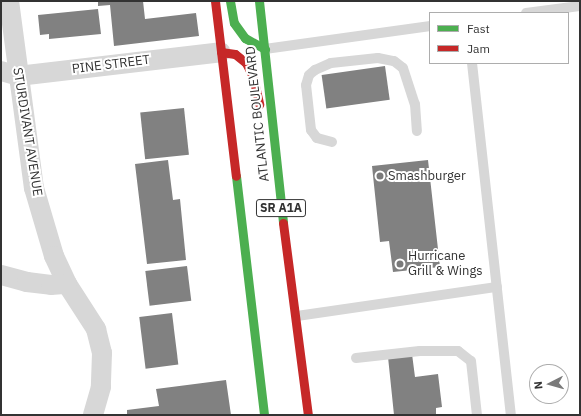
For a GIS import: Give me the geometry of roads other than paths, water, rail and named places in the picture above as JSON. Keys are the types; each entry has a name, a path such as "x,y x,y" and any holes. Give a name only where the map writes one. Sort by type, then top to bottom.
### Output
{"highway":[{"name":"SR A1A","path":"215,1 264,415"},
{"path":"230,1 234,23 245,38 265,49"},
{"name":"ATLANTIC BOULEVARD","path":"259,1 278,183 297,316 308,415"},
{"path":"221,52 235,54 246,63 253,77 278,183"}],"street":[{"name":"STURDIVANT AVENUE","path":"9,1 9,74 34,188 54,256 68,284 96,329 102,354 101,387 93,415"},
{"name":"PINE STREET","path":"9,74 221,52"},
{"path":"1,275 27,282 51,285 68,284"}],"lane":[{"path":"534,12 580,6"},
{"path":"265,49 429,26"},
{"path":"332,142 316,138 311,130 306,85 309,75 315,70 331,63 378,58 394,61 403,68 415,104 417,131"},
{"path":"472,64 511,415"},
{"path":"297,316 497,287"},
{"path":"356,358 420,351 458,351 471,361 477,415"}],"place":[{"name":"Smashburger","path":"380,176"},
{"name":"Hurricane Grill & Wings","path":"400,264"}]}
